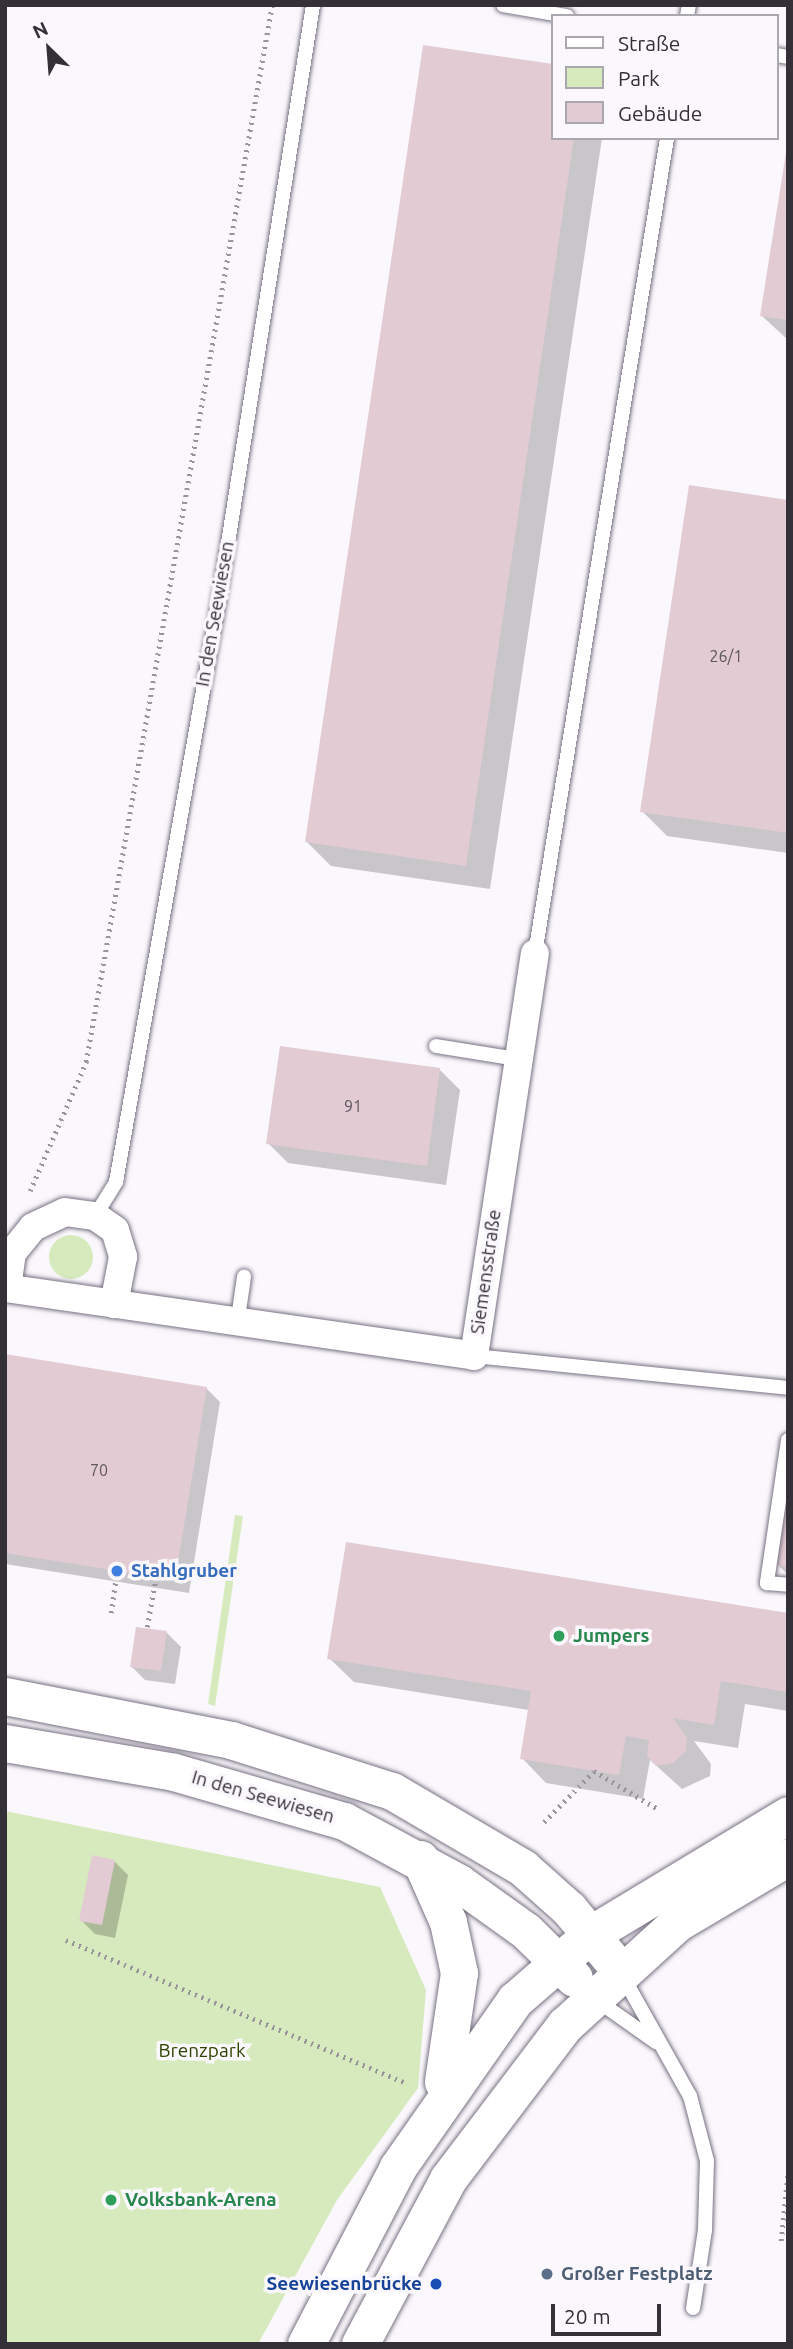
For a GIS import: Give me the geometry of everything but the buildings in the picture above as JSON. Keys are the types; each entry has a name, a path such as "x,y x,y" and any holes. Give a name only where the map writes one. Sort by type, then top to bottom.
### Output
{"street":[{"name":"Siemensstraße","path":"95,1216 65,1212 33,1227 12,1253 6,1288 237,1325 474,1356 535,954"},
{"path":"95,1216 115,1230 123,1257 114,1304"},
{"path":"5,1696 231,1740 381,1787 503,1854 591,1934 620,1970"},
{"name":"In den Seewiesen","path":"5,1743 239,1787 344,1821 420,1858 557,1960 592,1996"},
{"path":"306,2344 366,2221 438,2104 494,2024 557,1960 591,1934 788,1815"},
{"path":"360,2344 448,2179 592,1996 687,1917 788,1857"},
{"path":"420,1858 448,1922 459,1973 438,2104"}],"lane":[{"name":"In den Seewiesen","path":"95,1216 118,1168 219,600 313,5"},
{"path":"503,5 555,14"},
{"path":"535,954 667,140"},
{"path":"436,1046 517,1059"},
{"path":"237,1325 244,1278"},
{"path":"474,1356 788,1388"},
{"path":"788,1440 767,1583 788,1585"},
{"path":"620,1970 658,2043 690,2096 707,2161 705,2230 692,2308"},
{"path":"592,1996 658,2043"}],"path":[{"path":"26,1198 86,1062 272,5"},
{"path":"111,1613 117,1571"},
{"path":"147,1628 156,1577"},
{"path":"544,1822 594,1771 658,1809"},
{"path":"66,1940 418,2088 438,2104"},
{"path":"781,2241 788,2171"}],"green space":[{"path":"71,1235 86,1242 93,1257 86,1272 71,1279 56,1272 49,1257 56,1242"},
{"path":"235,1515 243,1516 215,1706 208,1704"},
{"name":"Brenzpark","path":"5,1811 380,1887 426,1990 418,2088 337,2200 258,2344 5,2344"}],"place":[{"name":"Stahlgruber","path":"117,1571"},
{"name":"Jumpers","path":"559,1636"},
{"name":"Volksbank-Arena","path":"111,2200"},
{"name":"Großer Festplatz","path":"547,2274"},
{"name":"Seewiesenbrücke","path":"436,2284"}]}
